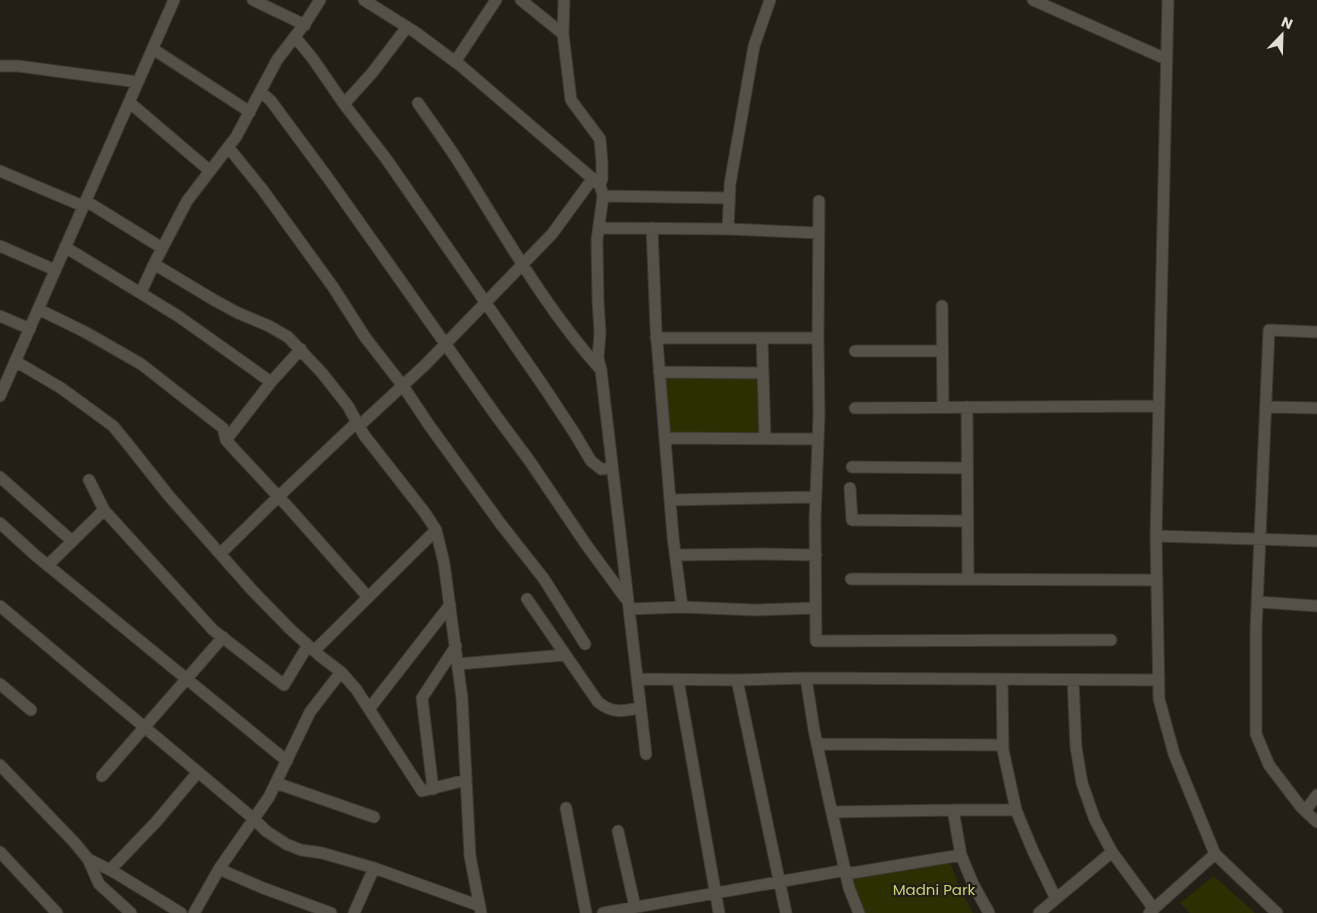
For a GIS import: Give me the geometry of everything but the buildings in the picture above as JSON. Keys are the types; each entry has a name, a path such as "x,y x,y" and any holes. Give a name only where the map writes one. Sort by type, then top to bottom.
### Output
{"street":[{"path":"0,396 174,0"},
{"path":"253,0 305,25"},
{"path":"141,292 187,201 236,137 277,60 305,25 320,0"},
{"path":"364,0 407,27 455,62 528,122 599,186 729,198"},
{"path":"455,62 496,0"},
{"path":"521,0 563,34"},
{"path":"220,554 278,497 403,386 599,186 602,179 600,139 571,100 563,34 564,0"},
{"path":"728,229 730,184 754,46 770,0"},
{"path":"1033,0 1166,59"},
{"path":"1168,0 1156,536 1159,699 1174,754 1216,854 1277,913"},
{"path":"344,104 372,73 407,27"},
{"path":"295,37 386,160 546,390 591,461 601,469 612,468"},
{"path":"152,50 250,112"},
{"path":"0,66 18,66 138,82"},
{"path":"261,92 271,101 328,178 529,460 628,605"},
{"path":"129,102 210,170"},
{"path":"418,103 462,167 537,286 582,349 601,370"},
{"path":"228,147 262,189 333,287 365,337 403,386 500,523 544,580 586,644"},
{"path":"0,171 84,204 162,248"},
{"path":"599,186 598,292 600,333 598,358 601,370 646,754"},
{"path":"819,201 816,641 1111,640"},
{"path":"599,228 728,229 819,233"},
{"path":"652,228 656,338 675,555 682,607"},
{"path":"0,246 55,270"},
{"path":"65,247 178,316 271,382"},
{"path":"154,264 214,300 288,337 322,373 348,406 364,435 425,513 436,530 444,563 456,646 462,698 470,856 480,909"},
{"path":"942,306 943,407"},
{"path":"38,308 141,364 222,428 226,440 368,597"},
{"path":"0,316 30,328"},
{"path":"1317,332 1269,330 1256,629 1256,734 1269,765 1305,811 1317,822"},
{"path":"656,338 818,338"},
{"path":"762,338 765,439"},
{"path":"226,440 271,382 301,350"},
{"path":"855,351 942,351"},
{"path":"15,361 61,388 113,426 169,496 265,603 290,629 341,672 356,689 422,792 466,780"},
{"path":"660,372 763,373"},
{"path":"855,408 1159,406"},
{"path":"967,407 968,579"},
{"path":"1266,407 1317,408"},
{"path":"665,438 818,439"},
{"path":"852,467 968,468"},
{"path":"0,477 72,541"},
{"path":"90,480 104,510 186,602 213,630 284,685 311,648 368,597 436,530"},
{"path":"850,488 852,520 968,521"},
{"path":"670,500 816,497"},
{"path":"48,565 104,510"},
{"path":"0,523 48,565 287,761"},
{"path":"1156,536 1317,541"},
{"path":"675,555 816,555"},
{"path":"851,579 1157,580"},
{"path":"527,599 598,702 605,708 618,712 640,708"},
{"path":"1258,602 1317,606"},
{"path":"628,605 755,610 816,608"},
{"path":"0,606 254,819 266,832 286,844 301,850 322,853 374,868 480,909"},
{"path":"369,709 450,606"},
{"path":"102,776 223,637"},
{"path":"433,789 422,698 456,646"},
{"path":"458,664 565,655"},
{"path":"194,913 219,869 268,797 310,712 341,672"},
{"path":"637,680 806,678 1159,680"},
{"path":"806,678 817,744 849,888 859,913"},
{"path":"678,680 719,913"},
{"path":"737,680 786,913"},
{"path":"1002,680 1003,745 1016,810 1056,899"},
{"path":"1073,680 1076,748 1082,783 1095,820 1112,852 1152,911 1216,854"},
{"path":"0,684 31,710"},
{"path":"817,744 1003,745"},
{"path":"0,765 74,842 88,859 99,884 131,913"},
{"path":"110,870 156,822 198,772"},
{"path":"276,783 374,817"},
{"path":"1305,811 1317,795"},
{"path":"566,808 586,913"},
{"path":"953,810 961,855 973,884 989,913"},
{"path":"832,812 1016,810"},
{"path":"618,831 635,907"},
{"path":"0,852 57,913"},
{"path":"1039,913 1112,852"},
{"path":"603,913 779,882 961,855"},
{"path":"88,859 110,870 181,913"},
{"path":"354,913 374,868"},
{"path":"219,869 331,913"}],"green space":[{"path":"666,376 759,377 759,433 670,434"},
{"name":"Madni Park","path":"949,861 973,913 863,913 852,880"},
{"path":"1214,876 1255,913 1190,913 1180,903"}]}
